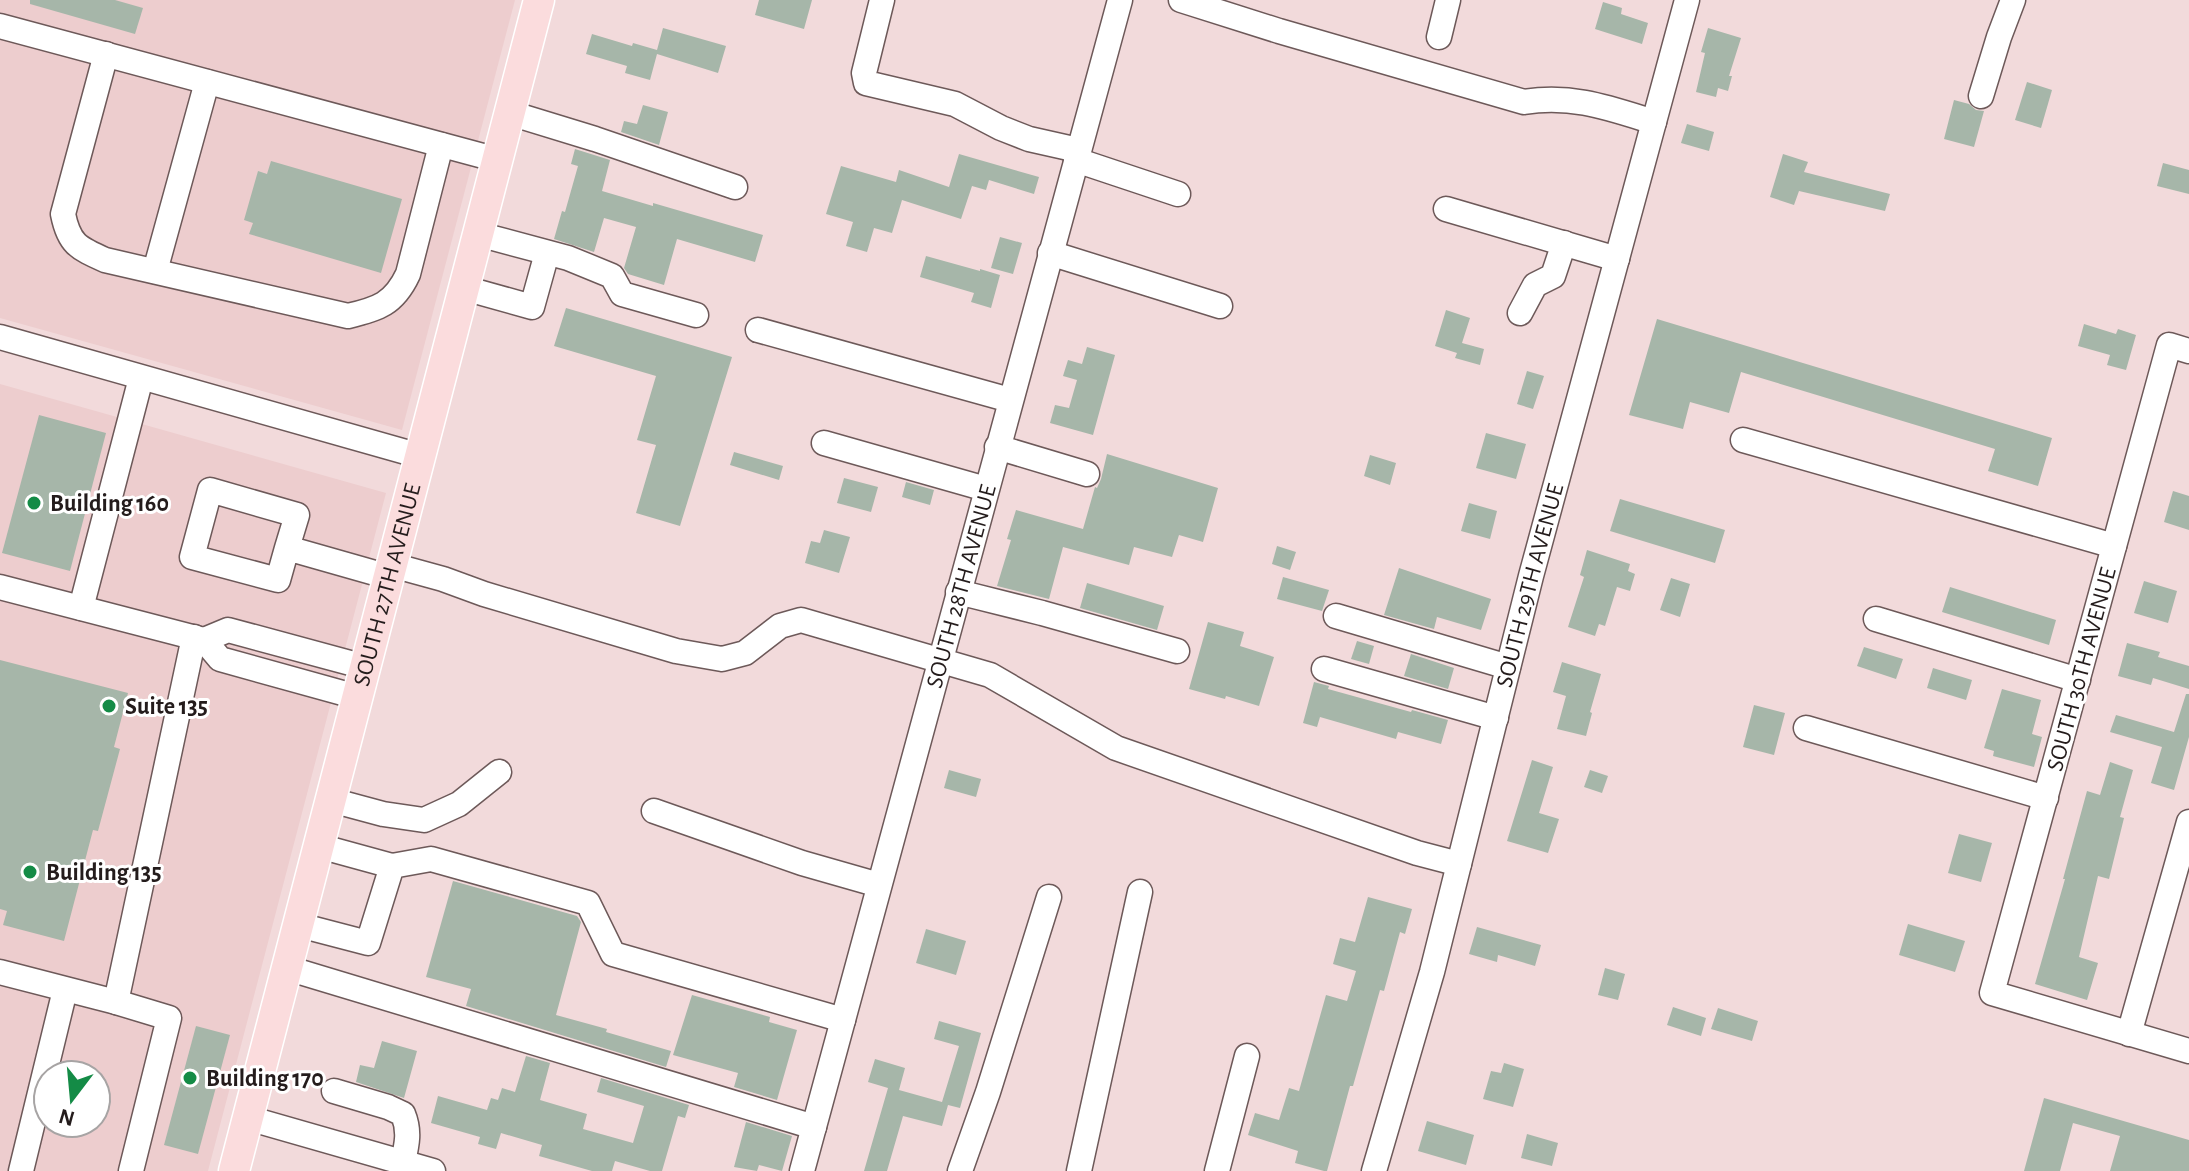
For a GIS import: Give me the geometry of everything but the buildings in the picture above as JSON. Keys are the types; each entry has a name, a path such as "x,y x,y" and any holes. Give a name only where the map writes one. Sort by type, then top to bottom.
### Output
{"main road":[{"name":"SOUTH 27TH AVENUE","path":"234,1171 539,0"}],"street":[{"path":"882,0 864,73 866,83 955,104 1015,134 1178,194"},
{"name":"SOUTH 28TH AVENUE","path":"802,1171 1120,0"},
{"path":"1181,0 1524,102 1546,98 1588,102 1654,122"},
{"path":"1439,37 1448,0"},
{"name":"SOUTH 29TH AVENUE","path":"1374,1171 1432,972 1508,667 1687,0"},
{"path":"1981,96 2013,0"},
{"path":"0,26 498,160"},
{"path":"106,54 63,214 66,231 77,247 105,260 348,316 372,310 400,291 408,274 441,145"},
{"path":"155,271 207,82"},
{"path":"510,113 735,187"},
{"path":"1446,209 1617,259"},
{"path":"478,234 568,258 612,276 622,294 696,315"},
{"path":"1520,313 1535,285 1553,276 1564,243"},
{"path":"464,288 532,307 547,253"},
{"path":"1050,253 1220,306"},
{"path":"758,330 1010,400"},
{"path":"0,337 420,456"},
{"name":"SOUTH 30TH AVENUE","path":"2129,1034 1992,993 2114,546 2179,348"},
{"path":"81,608 141,378"},
{"path":"1743,440 2114,546"},
{"path":"824,443 986,489"},
{"path":"997,447 1087,474"},
{"path":"210,490 297,515 287,548 278,580 192,557 210,490"},
{"path":"287,548 390,571 443,579 676,651 722,659 745,653 780,626 801,620 990,675 1116,748 1417,853 1459,864"},
{"path":"0,587 199,638 228,630 365,667"},
{"path":"958,592 1177,651"},
{"path":"1336,616 1508,667"},
{"path":"1876,619 2078,680"},
{"path":"199,638 220,659 357,697"},
{"path":"116,1002 199,638"},
{"path":"1324,669 1496,718"},
{"path":"1806,728 2046,798"},
{"path":"331,800 383,814 424,820 459,804 499,772"},
{"path":"654,811 802,863 879,885"},
{"path":"2189,822 2129,1034 2189,1051"},
{"path":"319,846 392,866 431,859 588,903 613,954 843,1020"},
{"path":"299,925 368,943 392,866"},
{"path":"1079,1171 1140,892"},
{"path":"960,1171 1049,897"},
{"path":"287,968 814,1127"},
{"path":"0,972 169,1018 131,1171"},
{"path":"21,1171 65,990"},
{"path":"1217,1171 1247,1056"},
{"path":"334,1091 403,1114 408,1125 403,1162"},
{"path":"248,1118 433,1171"}],"shaded area":[{"path":"0,0 515,0 402,430 0,318"},
{"path":"0,384 386,493 208,1171 0,1171"}],"place":[{"name":"Building 160","path":"34,503"},
{"name":"Suite 135","path":"109,706"},
{"name":"Building 135","path":"30,872"},
{"name":"Building 170","path":"190,1078"}]}
